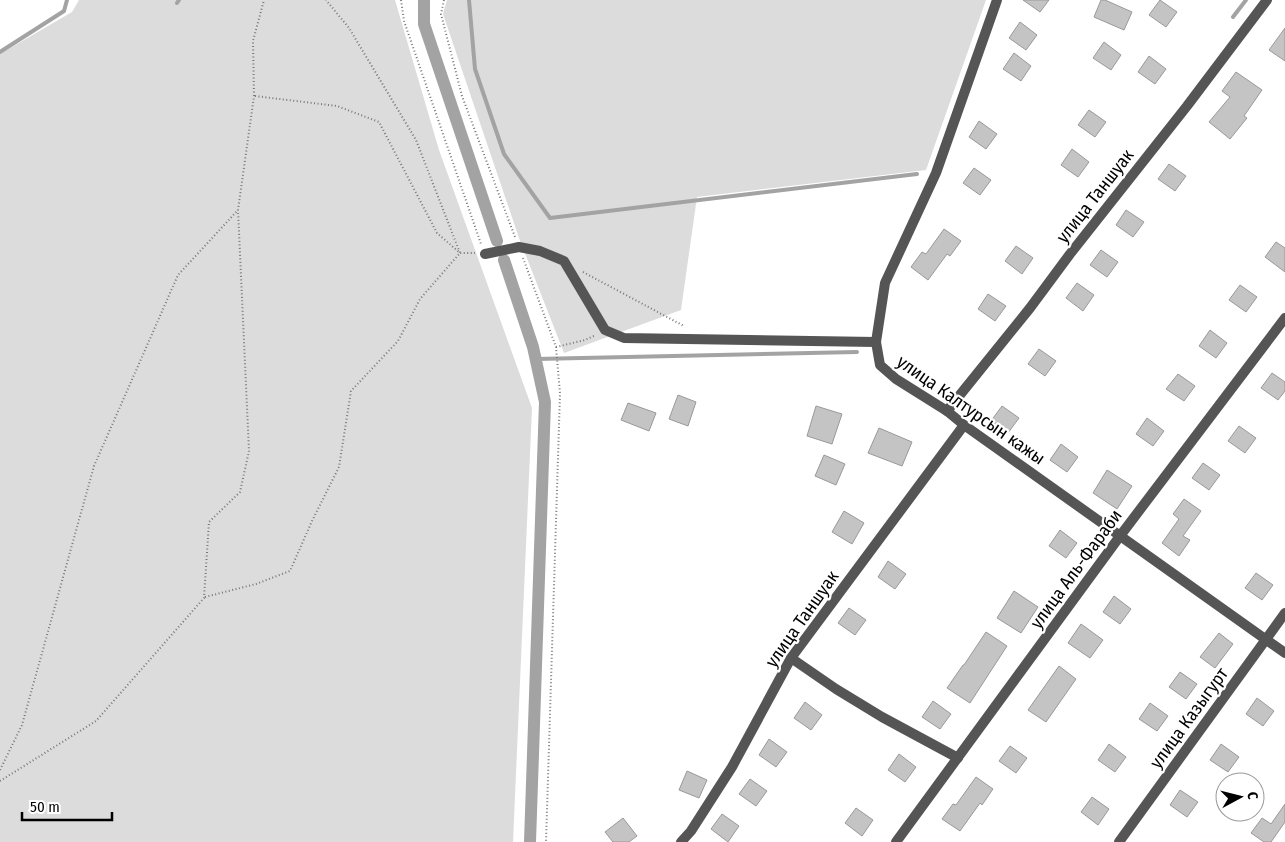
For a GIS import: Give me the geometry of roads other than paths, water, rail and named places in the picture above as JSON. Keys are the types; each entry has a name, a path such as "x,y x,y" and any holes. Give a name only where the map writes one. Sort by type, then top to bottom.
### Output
{"street":[{"name":"улица Калтурсын кажы","path":"997,0 936,173 885,283 876,342 880,364 896,379 947,411 1285,654"},
{"name":"улица Таншуак","path":"947,411 1030,308 1267,0"},
{"path":"485,254 519,247 540,251 564,261 605,330 624,338 876,342"},
{"name":"улица Аль-Фараби","path":"896,842 1120,536 1285,318"},
{"name":"улица Таншуак","path":"681,842 691,831 732,766 791,658 964,425"},
{"name":"улица Казыгурт","path":"1118,842 1285,613"},
{"path":"791,658 836,689 882,717 958,758"}],"waterway":[{"path":"0,52 64,11 67,0"},
{"path":"424,0 424,24 497,241"},
{"path":"469,0 475,69 504,154 550,218 917,174"},
{"path":"1233,17 1246,0"},
{"path":"504,260 533,347 545,402 530,842"},
{"path":"536,359 857,352"}]}
